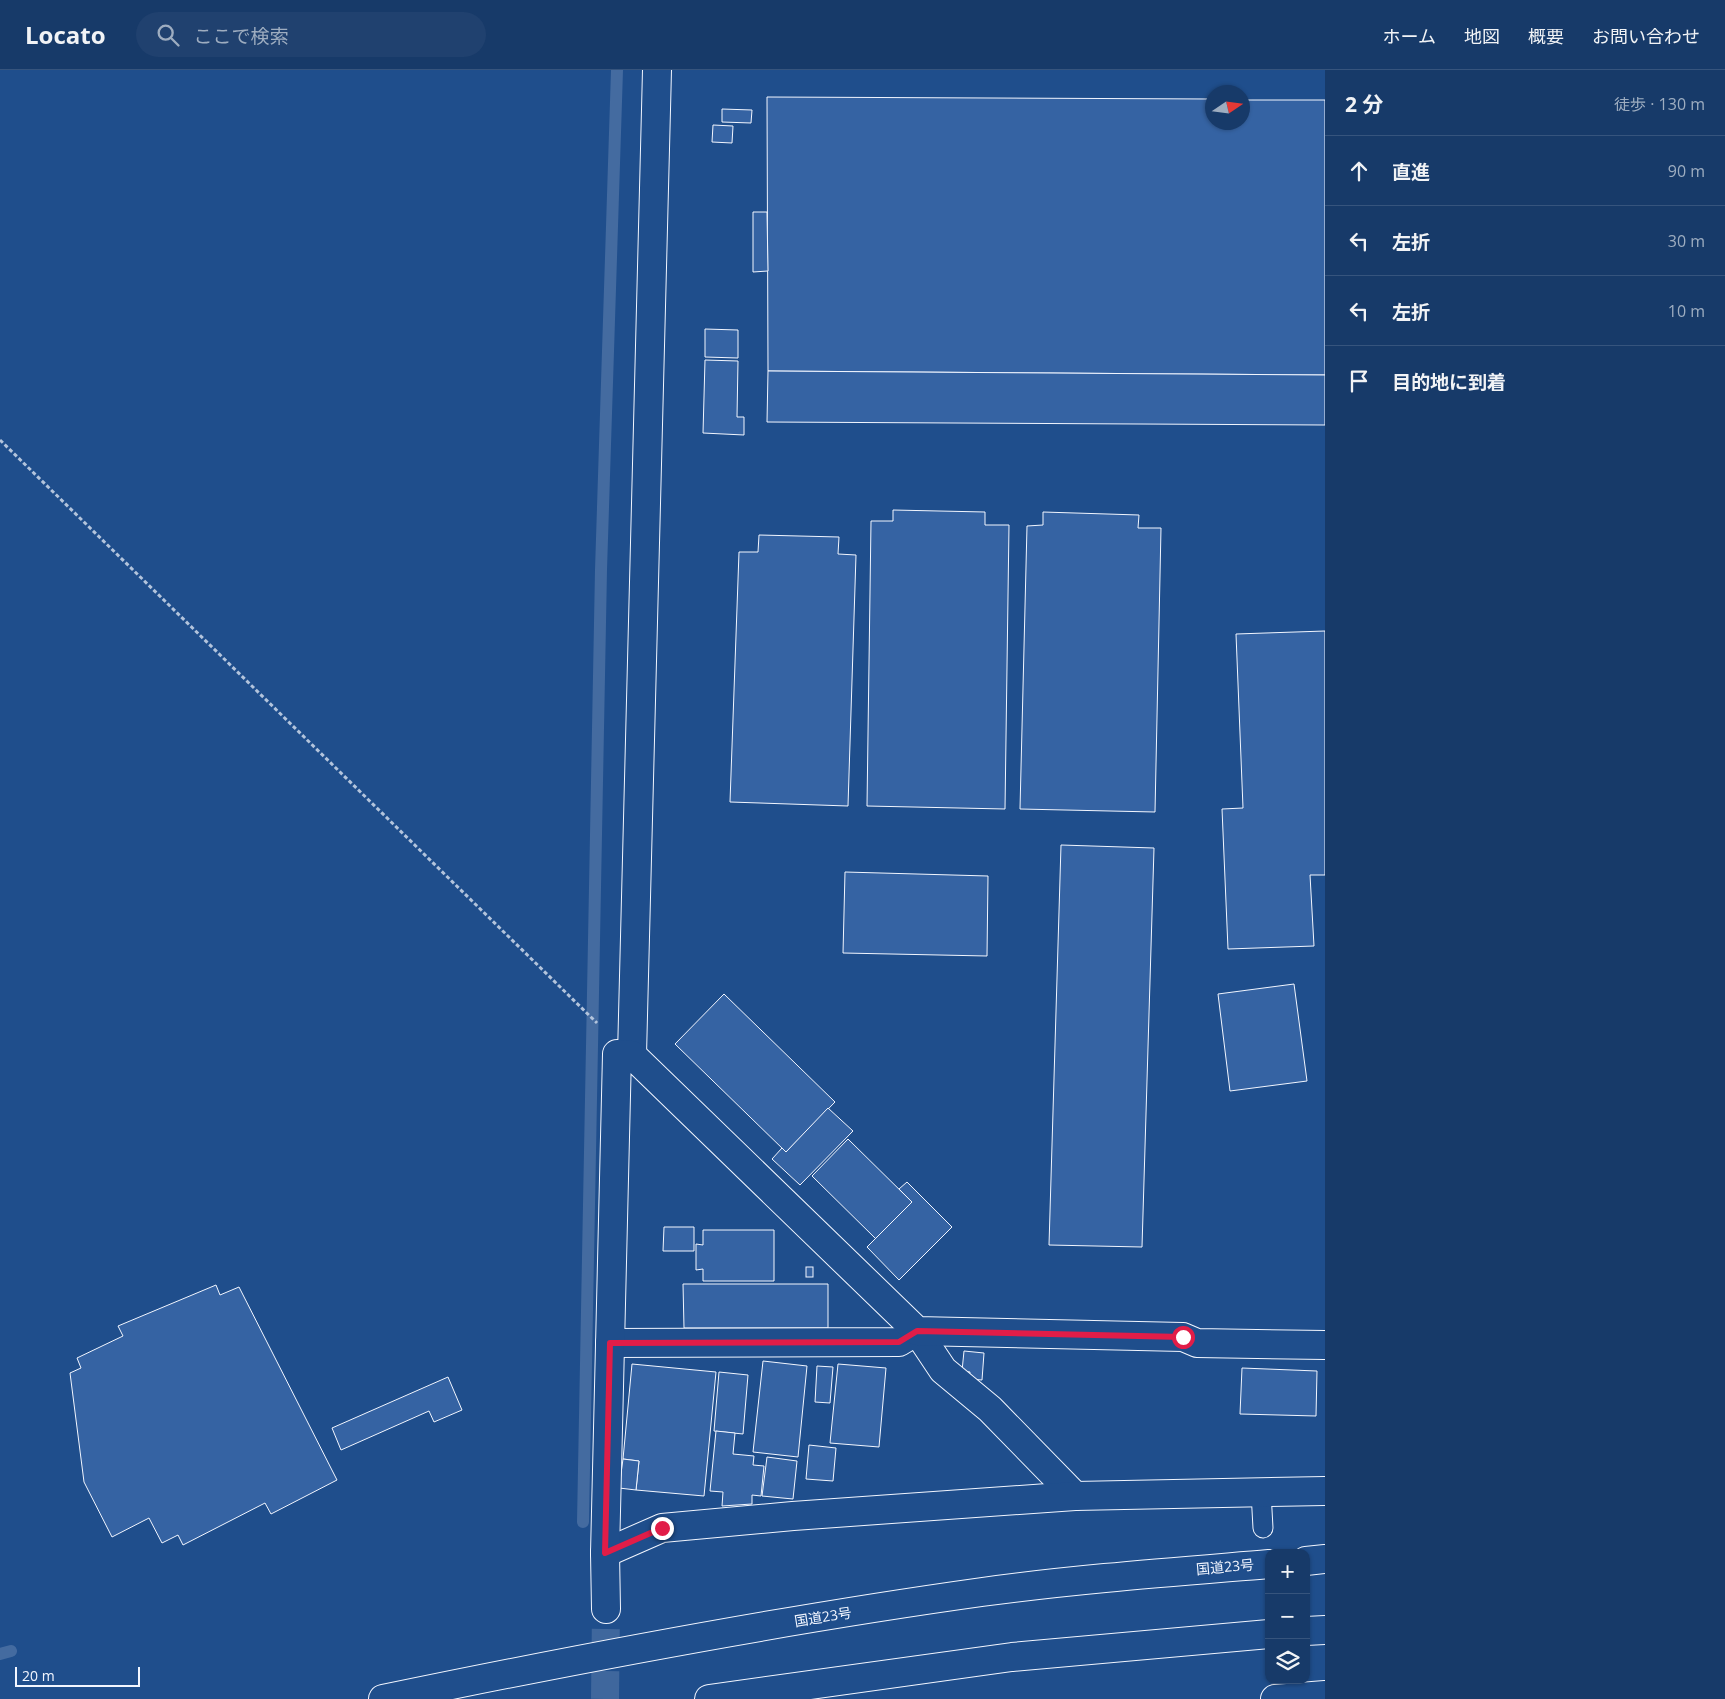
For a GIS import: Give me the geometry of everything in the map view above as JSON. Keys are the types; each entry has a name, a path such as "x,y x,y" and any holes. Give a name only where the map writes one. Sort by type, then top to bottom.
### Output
{"main road":[{"path":"632,1055 657,70"},
{"path":"606,1609 605,1553 617,1054 632,1055 917,1331 943,1370 990,1409 1075,1496"},
{"path":"610,1343 899,1342 917,1331 1183,1337 1197,1343 1325,1345"},
{"path":"605,1553 662,1528 803,1515 1075,1496 1325,1491"},
{"path":"1310,1561 1325,1559"},
{"name":"国道23号","path":"382,1699 587,1658 778,1624 983,1592 1265,1564"},
{"path":"1310,1631 1325,1630"},
{"path":"709,1699 1012,1657 1265,1634"},
{"path":"1281,1694 1325,1695"}],"lane":[{"path":"1261,1492 1263,1528"}],"path":[{"path":"0,440 585,1012"}],"building":[{"path":"767,97 1205,99 1205,130 1250,130 1250,100 1325,100 1325,375 768,371"},
{"path":"722,109 752,110 751,123 722,122"},
{"path":"713,125 733,126 732,143 712,142"},
{"path":"753,212 767,212 768,271 753,272"},
{"path":"705,329 738,330 738,358 705,357"},
{"path":"705,360 738,361 737,417 744,417 744,435 703,433"},
{"path":"768,371 1325,375 1325,425 767,422"},
{"path":"893,510 985,512 985,525 1009,525 1005,809 867,806 871,521 893,521"},
{"path":"1043,512 1139,515 1138,528 1161,528 1155,812 1020,809 1027,526 1043,525"},
{"path":"759,535 839,537 838,554 856,555 848,806 730,802 739,552 758,552"},
{"path":"1325,631 1325,875 1310,875 1314,946 1228,949 1222,809 1243,808 1236,634"},
{"path":"1061,845 1154,848 1142,1247 1049,1245"},
{"path":"845,872 988,876 987,956 843,953"},
{"path":"1294,984 1307,1081 1230,1091 1218,994"},
{"path":"724,994 835,1102 786,1152 675,1044"},
{"path":"828,1108 853,1131 800,1185 772,1159 782,1148 786,1152"},
{"path":"848,1139 912,1202 876,1239 812,1176"},
{"path":"907,1182 952,1227 899,1280 867,1247 912,1202 899,1189"},
{"path":"664,1227 694,1227 694,1251 663,1251"},
{"path":"703,1230 774,1230 774,1281 703,1281 703,1269 696,1270 696,1244 703,1245"},
{"path":"806,1267 813,1267 813,1277 806,1277"},
{"path":"683,1284 828,1284 828,1328 684,1328"},
{"path":"216,1285 220,1295 239,1287 337,1480 271,1514 265,1503 183,1545 178,1535 162,1543 149,1518 112,1537 84,1482 70,1373 81,1368 77,1358 123,1336 118,1326"},
{"path":"964,1351 984,1353 982,1380 969,1379 970,1372 962,1371"},
{"path":"763,1361 807,1366 798,1457 753,1452"},
{"path":"632,1364 716,1372 704,1496 636,1490 639,1461 623,1459"},
{"path":"838,1364 886,1368 879,1447 830,1443"},
{"path":"817,1366 833,1367 830,1403 815,1402"},
{"path":"1242,1368 1317,1371 1316,1416 1240,1414"},
{"path":"719,1372 748,1375 743,1434 714,1431"},
{"path":"448,1377 462,1410 434,1422 429,1411 341,1450 332,1428"},
{"path":"716,1431 735,1433 733,1454 754,1456 753,1465 764,1466 761,1496 752,1495 752,1504 722,1506 723,1492 710,1491"},
{"path":"809,1445 836,1448 833,1481 806,1479"},
{"path":"767,1457 797,1461 793,1499 762,1496"},
{"path":"623,1459 639,1461 636,1490 619,1488"}],"waterway":[{"path":"583,1522 601,570 617,70"},
{"path":"0,1654 11,1651"}],"tunnel":[{"path":"605,1699 606,1609"}],"route":[{"path":"662,1528 605,1553 610,1343 899,1342 917,1331 1183,1337"}]}
